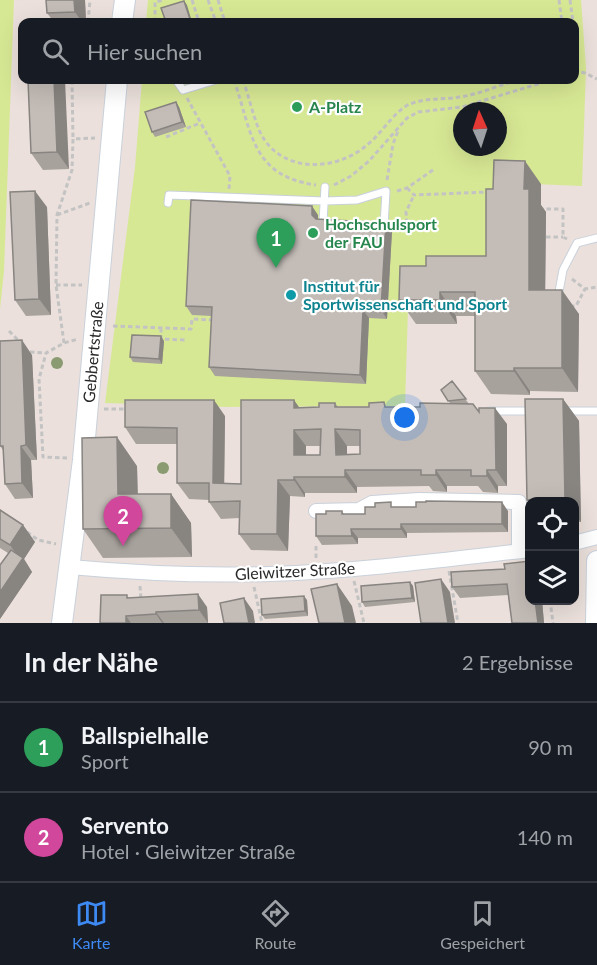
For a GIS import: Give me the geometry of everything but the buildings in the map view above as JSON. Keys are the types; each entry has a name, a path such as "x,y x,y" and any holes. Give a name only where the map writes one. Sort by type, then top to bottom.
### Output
{"street":[{"path":"122,18 124,0"},
{"name":"Gebbertstraße","path":"62,623 83,460 117,84"},
{"name":"Gleiwitzer Straße","path":"70,567 140,573 251,574 448,561 524,551 519,502 419,500 372,503 359,510 316,511"},
{"path":"579,542 597,537"},
{"path":"596,623 597,561"}],"lane":[{"path":"179,84 183,90 203,84"},
{"path":"325,187 323,222 333,223"},
{"path":"168,203 169,195 324,201 357,200 386,191 384,226 374,225"},
{"path":"558,300 563,270 577,243 597,238"},
{"path":"480,411 539,411"},
{"path":"550,411 597,411"}],"path":[{"path":"88,18 90,0"},
{"path":"155,18 155,2 165,0"},
{"path":"192,0 198,18"},
{"path":"208,0 215,18"},
{"path":"218,0 224,18"},
{"path":"559,0 561,18"},
{"path":"570,0 572,18"},
{"path":"579,72 597,78"},
{"path":"64,343 56,285 57,215 72,170 72,84"},
{"path":"235,84 253,140 266,163 280,175 299,183 325,187 337,185 351,176 369,161 407,118 418,112 462,108 538,84"},
{"path":"244,84 260,132 268,144 276,153 305,165 341,161 354,155 408,105 420,101 469,96 506,84"},
{"path":"183,90 230,176 229,197"},
{"path":"418,112 420,101"},
{"path":"166,137 200,123"},
{"path":"400,127 393,144 386,191 392,193 406,188 433,170"},
{"path":"73,139 112,140"},
{"path":"406,188 414,195 495,192"},
{"path":"407,223 406,212 414,195"},
{"path":"57,215 86,203 107,204"},
{"path":"530,209 563,209 563,237"},
{"path":"546,237 563,237 577,243"},
{"path":"56,285 99,286"},
{"path":"576,306 585,289 597,287"},
{"path":"9,331 31,353 46,353 95,330 191,329 192,319 218,320"},
{"path":"161,328 161,339 185,340"},
{"path":"46,353 39,379 43,457 83,460"},
{"path":"88,409 136,409"},
{"path":"19,527 38,540 72,547"},
{"path":"448,561 458,623"},
{"path":"351,569 364,623"},
{"path":"140,573 141,603"},
{"path":"251,574 262,623"},
{"path":"551,605 553,623"}],"green space":[{"path":"0,0 14,0 4,271 0,309"},
{"name":"Hochschulsport der FAU","path":"148,0 581,0 586,68 582,186 510,183 500,275 409,276 405,406 229,407 105,403 135,167 142,84 579,84 579,18 146,18"}],"place":[{"name":"A-Platz","path":"297,107"},
{"name":"Hochschulsport der FAU","path":"313,233"},
{"name":"Ballspielhalle","path":"276,268"},
{"name":"Institut für Sportwissenschaft und Sport","path":"291,295"},
{"name":"Servento","path":"123,546"}]}
